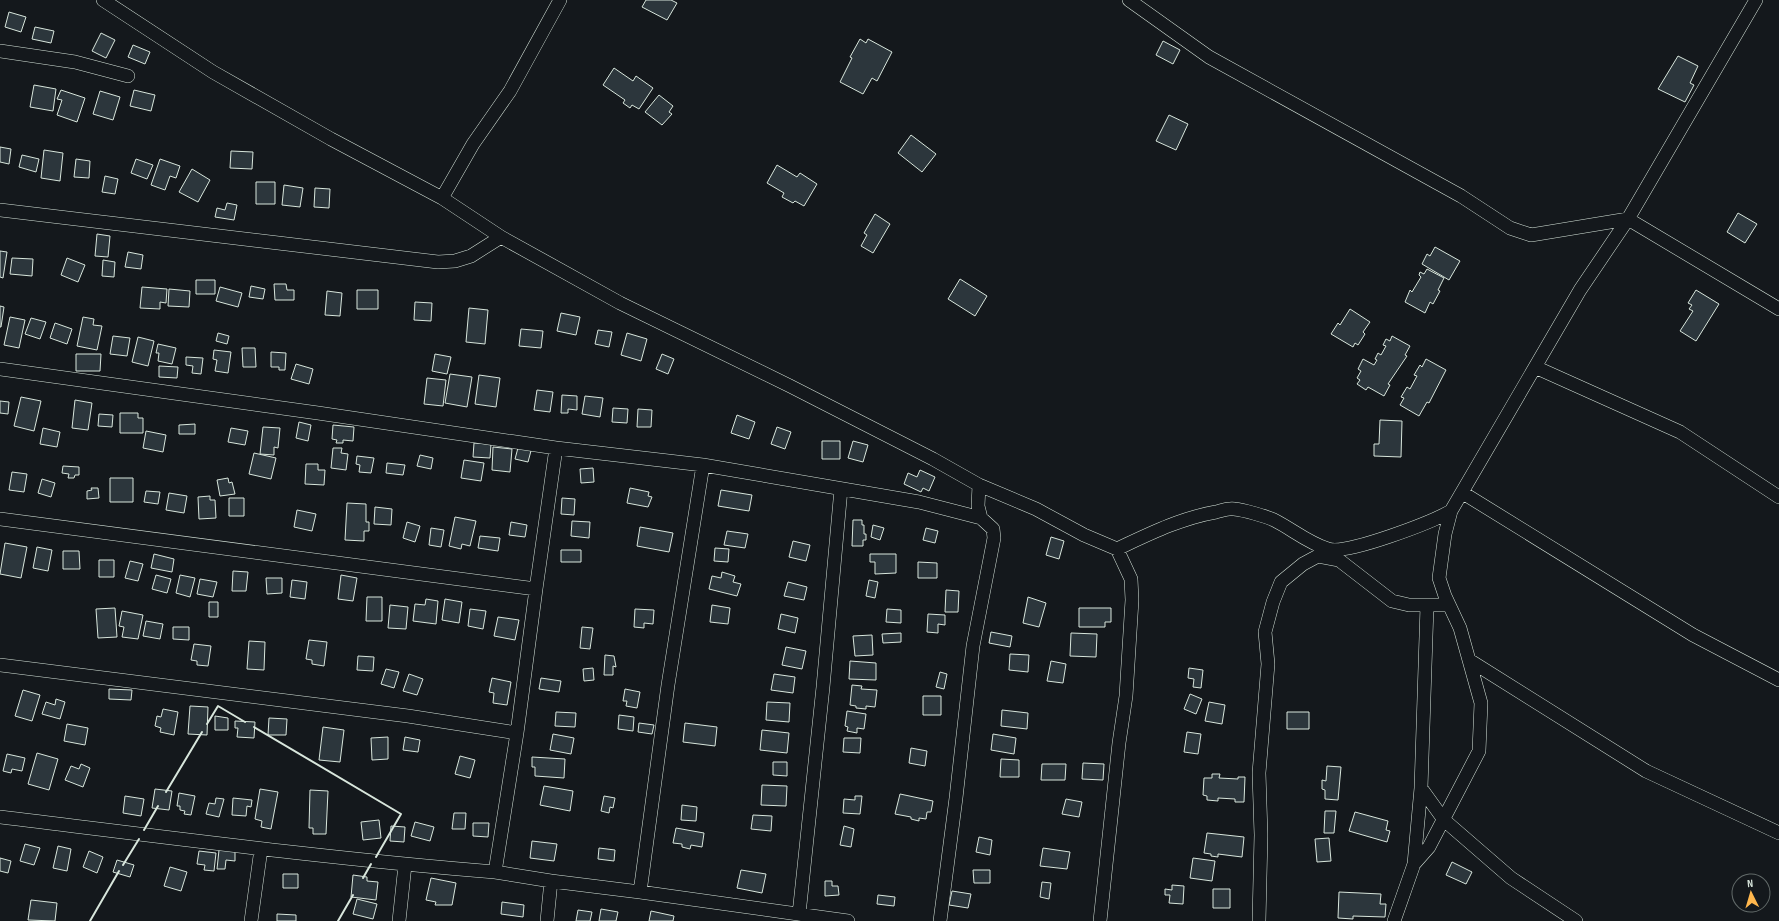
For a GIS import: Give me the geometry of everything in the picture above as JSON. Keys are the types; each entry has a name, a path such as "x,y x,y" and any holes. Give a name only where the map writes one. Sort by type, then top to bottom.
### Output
{"street":[{"path":"103,0 213,72 331,139 442,198 501,238 620,303 803,393 933,459 980,485 1036,510 1084,535 1117,549 1131,580 1132,600 1126,696 1119,743 1100,921"},
{"path":"442,198 473,144 510,91 560,0"},
{"path":"1129,0 1209,57 1461,196 1510,228 1531,235 1628,219 1779,309"},
{"path":"1414,864 1429,847 1444,820 1479,751 1481,733 1481,703 1460,628 1449,605 1439,578 1445,534 1451,511 1463,493 1580,290 1628,219 1756,0"},
{"path":"0,51 75,62 128,76"},
{"path":"0,210 438,262 455,261 471,256 501,238"},
{"path":"1535,367 1680,432 1779,496"},
{"path":"0,369 556,448 703,465 919,502 981,518 993,529 994,538 973,646 956,798 940,921"},
{"path":"495,872 517,733 556,448"},
{"path":"640,892 668,685 703,465"},
{"path":"980,485 978,506 981,518"},
{"path":"798,914 824,679 841,489"},
{"path":"1463,493 1693,636 1779,680"},
{"path":"1117,549 1164,527 1193,517 1233,508 1273,520 1307,540 1323,553 1339,560 1392,601 1409,605 1449,605"},
{"path":"1259,921 1261,843 1259,773 1261,728 1268,664 1265,632 1273,602 1281,582 1303,564 1323,553 1351,547 1407,530 1439,518 1451,511"},
{"path":"0,519 536,589"},
{"path":"1394,921 1414,864 1421,788 1427,606"},
{"path":"1469,660 1646,771 1779,833"},
{"path":"0,665 408,716 517,733"},
{"path":"1421,788 1444,820 1511,878 1558,915 1576,921"},
{"path":"0,817 405,865 495,872 551,881 848,921"},
{"path":"252,921 261,849"},
{"path":"399,921 405,865"},
{"path":"547,921 551,881"}],"building":[{"path":"646,0 671,0 677,3 667,20 642,7"},
{"path":"9,12 26,17 21,32 5,27"},
{"path":"35,27 54,31 51,43 32,39"},
{"path":"101,33 115,40 106,58 92,51"},
{"path":"860,39 866,43 868,39 892,52 877,81 872,78 863,94 840,82 852,58 850,57"},
{"path":"1163,41 1180,50 1173,64 1156,55"},
{"path":"133,45 150,52 145,64 128,57"},
{"path":"1678,56 1698,66 1690,83 1694,85 1685,102 1658,89"},
{"path":"614,68 633,81 636,76 653,88 639,109 632,105 630,108 623,103 625,100 603,85"},
{"path":"34,85 56,89 53,111 30,107"},
{"path":"61,90 85,98 77,122 57,115 62,100 57,99"},
{"path":"134,90 155,95 151,111 130,106"},
{"path":"100,91 120,97 113,120 93,114"},
{"path":"659,95 673,106 669,112 672,114 662,125 645,112"},
{"path":"1169,115 1188,124 1176,150 1156,141"},
{"path":"911,135 936,154 922,172 898,153"},
{"path":"0,147 11,149 9,164 0,162"},
{"path":"44,150 63,153 60,181 41,178"},
{"path":"231,151 253,152 252,169 230,168"},
{"path":"22,155 39,159 36,172 19,167"},
{"path":"76,159 90,161 89,178 74,177"},
{"path":"136,159 153,165 147,179 131,173"},
{"path":"160,159 180,166 176,178 170,176 165,190 151,185"},
{"path":"777,165 797,177 800,173 817,184 804,206 795,201 793,203 782,197 784,193 767,183"},
{"path":"192,169 210,180 198,202 179,192"},
{"path":"105,176 118,179 115,194 102,192"},
{"path":"256,182 275,182 275,204 256,204"},
{"path":"284,185 303,188 300,207 282,205"},
{"path":"315,188 330,189 329,208 314,207"},
{"path":"227,203 237,205 234,220 215,217 217,208 225,210"},
{"path":"1738,213 1757,224 1745,243 1727,232"},
{"path":"875,214 890,224 873,253 861,246 867,235 864,233"},
{"path":"97,234 110,236 108,257 95,256"},
{"path":"1435,247 1460,261 1449,280 1422,264 1427,254 1430,256"},
{"path":"0,251 7,252 3,278 0,277"},
{"path":"128,252 143,255 141,269 125,267"},
{"path":"12,258 33,259 32,276 10,274"},
{"path":"67,258 85,265 78,282 61,275"},
{"path":"103,260 115,262 114,277 102,276"},
{"path":"1427,269 1444,278 1438,290 1440,291 1433,304 1430,302 1425,313 1405,302 1410,290 1412,292 1421,277 1419,275 1420,272 1424,274"},
{"path":"960,279 987,296 975,316 948,299"},
{"path":"196,280 215,280 215,294 196,294"},
{"path":"274,284 286,284 287,290 294,290 294,300 275,300"},
{"path":"251,286 265,289 263,299 249,297"},
{"path":"142,287 167,289 166,303 160,302 160,309 140,308"},
{"path":"220,287 242,293 238,307 216,301"},
{"path":"169,289 190,291 189,307 168,306"},
{"path":"357,290 378,290 378,309 357,309"},
{"path":"1696,290 1719,304 1696,341 1680,331 1693,311 1689,309 1692,305 1688,303"},
{"path":"327,291 342,293 340,316 325,315"},
{"path":"415,302 432,303 431,321 414,320"},
{"path":"0,306 4,307 1,327 0,327"},
{"path":"469,308 488,310 485,344 466,342"},
{"path":"1350,309 1370,322 1363,332 1365,334 1358,345 1355,343 1353,347 1331,334 1338,323 1340,325"},
{"path":"561,313 580,317 576,335 557,331"},
{"path":"10,317 25,320 19,348 4,345"},
{"path":"83,317 94,319 93,325 102,326 97,350 77,346"},
{"path":"31,318 46,322 40,339 25,334"},
{"path":"55,323 72,329 67,344 50,338"},
{"path":"521,329 543,331 541,348 519,346"},
{"path":"598,330 612,332 609,347 595,344"},
{"path":"218,333 229,336 227,344 216,341"},
{"path":"627,333 647,339 641,361 621,355"},
{"path":"113,336 130,338 127,356 110,354"},
{"path":"1392,336 1410,346 1405,355 1407,356 1388,384 1390,385 1384,396 1368,387 1366,390 1357,384 1360,380 1357,378 1361,371 1358,369 1363,359 1374,365 1377,360 1375,359 1378,353 1381,355 1386,346 1383,345 1386,339 1390,341"},
{"path":"138,337 154,341 148,366 132,362"},
{"path":"158,344 176,348 172,364 158,361 159,353 156,353"},
{"path":"242,348 255,348 256,367 243,367"},
{"path":"214,350 231,352 228,373 215,371 217,360 213,359"},
{"path":"271,352 286,353 285,370 279,370 279,367 271,367"},
{"path":"76,354 101,354 100,371 76,371"},
{"path":"435,354 451,357 447,374 432,371"},
{"path":"662,354 674,359 668,374 656,369"},
{"path":"186,357 203,358 201,374 192,373 193,366 186,365"},
{"path":"1426,359 1446,370 1429,403 1427,402 1419,416 1400,405 1404,398 1401,397 1407,387 1410,389 1417,376 1414,375 1420,365 1422,367"},
{"path":"296,364 313,369 309,384 291,379"},
{"path":"159,366 178,367 177,378 159,377"},
{"path":"450,374 472,377 467,407 445,403"},
{"path":"479,375 500,378 496,407 475,404"},
{"path":"427,378 446,380 443,406 424,404"},
{"path":"537,390 553,392 550,412 534,410"},
{"path":"562,395 577,396 577,410 568,409 568,413 561,413"},
{"path":"585,396 603,398 600,417 582,414"},
{"path":"21,397 41,401 34,431 14,426"},
{"path":"75,400 92,403 88,430 72,428"},
{"path":"0,401 9,402 8,414 0,413"},
{"path":"613,408 628,409 627,423 612,422"},
{"path":"638,409 652,410 651,427 637,427"},
{"path":"120,413 138,413 138,418 143,418 143,433 120,433"},
{"path":"99,414 113,415 112,427 98,426"},
{"path":"737,415 755,422 749,439 731,433"},
{"path":"1380,420 1402,421 1401,457 1374,456 1374,444 1379,444"},
{"path":"299,422 311,425 308,441 296,438"},
{"path":"195,424 195,434 179,434 179,425"},
{"path":"333,425 354,427 353,441 343,440 343,443 336,443 337,440 332,439"},
{"path":"263,427 280,428 278,448 274,447 274,455 260,454"},
{"path":"777,427 791,432 785,449 771,444"},
{"path":"43,428 60,432 57,447 40,444"},
{"path":"231,428 248,431 245,445 228,442"},
{"path":"146,431 166,435 163,452 143,448"},
{"path":"822,441 840,441 840,459 822,459"},
{"path":"853,441 868,445 863,462 848,458"},
{"path":"474,443 491,444 490,458 473,457"},
{"path":"519,444 532,447 528,462 515,459"},
{"path":"493,447 512,449 510,472 492,470"},
{"path":"333,448 342,448 341,453 348,454 346,470 331,468"},
{"path":"254,453 276,458 271,479 249,474"},
{"path":"420,455 433,458 431,469 417,466"},
{"path":"357,456 374,458 371,473 359,472 360,465 356,464"},
{"path":"464,460 484,463 481,481 461,478"},
{"path":"387,463 405,465 403,475 386,473"},
{"path":"306,464 318,464 318,470 325,470 324,485 305,484"},
{"path":"63,466 79,467 79,475 75,475 74,478 68,478 69,474 62,473"},
{"path":"593,468 594,482 581,483 580,469"},
{"path":"920,470 935,477 929,491 923,488 921,492 904,484 908,473 917,477"},
{"path":"12,472 27,474 24,492 9,490"},
{"path":"110,478 133,478 133,502 110,502"},
{"path":"228,478 229,483 232,482 235,494 220,496 217,480"},
{"path":"42,479 55,483 51,497 38,493"},
{"path":"91,488 98,488 99,498 87,499 87,491 92,490"},
{"path":"630,488 649,492 648,496 652,497 648,507 627,503"},
{"path":"721,490 752,495 749,511 718,506"},
{"path":"146,491 160,492 158,504 144,502"},
{"path":"169,493 187,496 184,513 166,510"},
{"path":"210,496 210,500 215,500 216,518 199,519 198,497"},
{"path":"229,498 244,498 244,516 229,516"},
{"path":"562,498 575,499 574,515 561,514"},
{"path":"347,503 366,504 366,522 369,522 369,531 364,531 364,541 345,540"},
{"path":"375,507 392,509 391,525 374,524"},
{"path":"297,510 316,514 312,531 294,527"},
{"path":"455,517 476,521 470,546 462,544 461,549 449,546"},
{"path":"853,520 862,520 862,525 864,525 866,540 863,540 863,546 852,546"},
{"path":"572,521 590,522 589,538 571,536"},
{"path":"407,522 420,526 415,542 403,538"},
{"path":"511,522 527,525 525,537 509,535"},
{"path":"873,525 884,528 880,540 871,537"},
{"path":"640,527 673,533 669,552 637,546"},
{"path":"431,528 444,530 441,547 429,545"},
{"path":"926,528 938,531 935,543 923,540"},
{"path":"727,531 748,534 745,548 724,545"},
{"path":"480,536 500,538 498,551 478,548"},
{"path":"1051,537 1064,541 1059,559 1046,555"},
{"path":"793,541 810,545 806,561 789,557"},
{"path":"5,543 27,547 21,578 0,574"},
{"path":"37,547 52,550 48,571 33,568"},
{"path":"715,548 729,549 728,562 714,561"},
{"path":"561,550 581,550 581,562 561,562"},
{"path":"63,551 79,551 80,569 63,569"},
{"path":"154,554 174,559 172,572 151,568"},
{"path":"870,554 896,554 896,573 875,574 875,562 870,562"},
{"path":"99,560 114,560 114,577 99,577"},
{"path":"130,561 143,564 138,581 125,578"},
{"path":"918,562 937,563 937,578 918,578"},
{"path":"233,571 248,572 246,591 232,591"},
{"path":"722,572 735,576 733,582 741,584 737,596 709,589 712,576 721,578"},
{"path":"156,575 171,579 167,593 152,589"},
{"path":"180,575 195,578 190,597 176,593"},
{"path":"341,575 357,578 353,601 338,599"},
{"path":"266,578 282,578 282,593 267,594"},
{"path":"200,579 217,582 213,597 197,594"},
{"path":"292,580 307,582 305,599 290,597"},
{"path":"869,580 878,582 875,598 866,596"},
{"path":"788,582 807,587 804,600 784,596"},
{"path":"946,590 959,591 958,612 945,612"},
{"path":"367,597 382,597 382,621 366,621"},
{"path":"1028,597 1046,603 1039,627 1023,623"},
{"path":"426,599 438,601 436,624 413,621 415,604 425,605"},
{"path":"445,599 462,602 459,623 442,620"},
{"path":"209,602 218,602 218,617 209,617"},
{"path":"390,605 408,607 406,629 388,628"},
{"path":"712,605 730,608 728,624 710,622"},
{"path":"115,608 117,637 98,638 96,609"},
{"path":"1079,608 1111,608 1111,622 1105,622 1105,627 1079,627"},
{"path":"470,609 486,611 483,629 468,626"},
{"path":"635,609 654,610 653,624 644,623 644,628 634,627"},
{"path":"887,609 901,610 901,623 886,622"},
{"path":"122,611 143,615 138,639 122,637 124,627 119,626"},
{"path":"781,614 798,618 795,633 778,629"},
{"path":"928,614 945,615 945,625 938,624 938,633 927,632"},
{"path":"498,617 519,620 515,640 494,636"},
{"path":"146,621 163,624 160,639 143,636"},
{"path":"173,627 189,627 189,640 173,639"},
{"path":"582,627 593,628 590,649 580,648"},
{"path":"991,632 1012,636 1010,647 989,643"},
{"path":"901,633 901,642 883,643 882,634"},
{"path":"1071,633 1097,634 1096,657 1070,656"},
{"path":"872,635 873,655 855,656 853,636"},
{"path":"309,640 327,642 324,666 312,664 312,660 306,659"},
{"path":"249,641 265,642 264,670 247,669"},
{"path":"194,644 211,646 208,666 197,665 197,661 191,660"},
{"path":"786,647 806,651 802,669 782,665"},
{"path":"1010,654 1029,655 1028,672 1009,670"},
{"path":"605,655 614,656 616,667 613,666 613,675 604,675"},
{"path":"358,656 374,657 373,671 357,670"},
{"path":"850,661 876,663 876,680 849,679"},
{"path":"1051,661 1066,664 1063,683 1047,681"},
{"path":"593,668 594,680 584,681 583,669"},
{"path":"1189,668 1203,670 1201,688 1193,687 1194,679 1188,678"},
{"path":"386,669 399,672 394,688 381,684"},
{"path":"940,672 947,674 944,689 936,687"},
{"path":"409,674 423,679 417,695 403,691"},
{"path":"774,674 795,677 793,693 771,690"},
{"path":"492,678 511,682 507,705 493,703 494,693 489,692"},
{"path":"541,678 561,681 559,692 539,689"},
{"path":"852,685 862,686 861,689 877,690 875,707 866,706 866,709 856,708 856,706 850,705"},
{"path":"109,689 132,690 131,700 109,699"},
{"path":"625,689 640,692 637,708 626,706 627,701 623,701"},
{"path":"23,690 40,695 32,721 15,716"},
{"path":"1190,694 1202,699 1196,714 1184,709"},
{"path":"923,696 941,696 941,715 923,715"},
{"path":"56,699 65,702 60,719 42,714 46,702 55,705"},
{"path":"767,702 790,703 789,722 766,720"},
{"path":"1209,702 1225,705 1222,724 1205,721"},
{"path":"190,706 208,707 207,735 188,734"},
{"path":"163,709 178,712 174,735 160,732 161,728 155,726 157,716 161,717"},
{"path":"1002,710 1028,713 1027,729 1001,726"},
{"path":"847,711 866,714 864,729 857,728 857,733 847,731 848,727 845,726"},
{"path":"556,712 576,713 575,727 555,726"},
{"path":"1287,712 1309,712 1309,729 1287,729"},
{"path":"619,715 634,717 633,731 618,729"},
{"path":"215,716 228,718 228,730 215,730"},
{"path":"269,718 287,719 286,735 268,735"},
{"path":"235,721 255,722 254,738 237,737 238,728 235,728"},
{"path":"639,723 654,725 652,734 638,732"},
{"path":"685,723 717,727 715,746 683,742"},
{"path":"67,724 88,728 85,745 64,741"},
{"path":"323,727 344,730 340,762 319,760"},
{"path":"762,730 789,733 787,753 760,750"},
{"path":"1187,732 1201,734 1198,754 1184,752"},
{"path":"553,734 574,738 571,754 550,750"},
{"path":"993,734 1016,738 1014,754 991,750"},
{"path":"388,737 388,759 372,760 371,738"},
{"path":"405,737 420,740 418,752 403,750"},
{"path":"844,738 861,738 860,753 843,752"},
{"path":"911,748 927,751 925,766 909,763"},
{"path":"37,753 58,759 49,790 28,784"},
{"path":"7,754 25,758 22,771 12,769 11,773 3,771"},
{"path":"460,756 475,760 470,778 455,774"},
{"path":"532,757 565,759 564,778 535,776 535,767 532,767"},
{"path":"1001,759 1019,760 1019,777 1000,777"},
{"path":"773,762 787,762 787,776 773,775"},
{"path":"1083,763 1104,764 1103,780 1082,779"},
{"path":"81,764 90,768 83,787 65,780 71,766 79,769"},
{"path":"1042,764 1066,764 1065,780 1041,780"},
{"path":"1327,766 1341,767 1338,800 1325,799 1325,790 1322,789 1322,780 1326,781"},
{"path":"1212,774 1220,774 1219,778 1238,779 1238,777 1245,777 1244,802 1235,802 1235,799 1218,798 1218,801 1207,800 1207,796 1203,795 1204,778 1212,778"},
{"path":"762,785 787,786 786,806 761,805"},
{"path":"544,786 573,791 570,811 540,805"},
{"path":"155,789 172,791 169,810 152,808"},
{"path":"260,789 278,792 271,829 261,827 262,821 255,819"},
{"path":"310,790 328,791 326,834 313,834 313,828 309,828"},
{"path":"179,793 195,796 191,815 184,814 185,811 180,810 180,806 177,806"},
{"path":"900,794 933,801 931,812 927,812 926,819 919,818 919,821 911,819 911,817 895,814"},
{"path":"125,796 144,799 141,816 123,813"},
{"path":"604,796 615,798 613,808 610,807 609,813 601,811"},
{"path":"855,796 862,796 860,814 843,813 844,799 855,800"},
{"path":"216,798 224,799 219,817 206,814 209,803 215,804"},
{"path":"233,798 252,800 251,807 247,806 246,816 232,815"},
{"path":"1066,799 1082,802 1079,817 1062,814"},
{"path":"682,805 697,807 696,821 681,820"},
{"path":"1325,811 1336,811 1334,833 1324,833"},
{"path":"1355,812 1388,821 1386,830 1390,831 1387,842 1349,831"},
{"path":"454,813 466,813 465,829 452,829"},
{"path":"753,815 772,816 771,831 751,829"},
{"path":"379,820 381,838 363,840 361,822"},
{"path":"415,822 434,827 430,841 411,836"},
{"path":"473,823 489,823 488,837 473,836"},
{"path":"391,826 405,827 404,842 390,841"},
{"path":"844,826 854,829 851,847 840,845"},
{"path":"676,828 704,833 702,847 691,845 690,849 682,847 682,844 673,843"},
{"path":"1207,833 1244,837 1242,857 1218,854 1218,857 1204,853"},
{"path":"979,837 992,840 990,855 976,852"},
{"path":"1329,838 1331,861 1317,862 1315,839"},
{"path":"532,841 557,844 554,861 530,858"},
{"path":"25,844 40,848 34,865 20,861"},
{"path":"58,846 71,849 67,871 53,868"},
{"path":"599,848 615,850 614,861 598,859"},
{"path":"1043,848 1070,852 1067,869 1040,866"},
{"path":"219,850 235,851 235,861 226,860 225,869 217,869"},
{"path":"89,851 103,857 97,873 83,867"},
{"path":"199,851 216,853 214,871 204,870 205,865 197,864"},
{"path":"0,858 11,861 8,873 0,871"},
{"path":"1193,858 1215,861 1212,881 1190,878"},
{"path":"117,860 134,865 130,877 113,872"},
{"path":"1452,862 1472,872 1466,884 1446,875"},
{"path":"170,867 187,872 181,891 164,886"},
{"path":"741,870 766,874 762,893 737,888"},
{"path":"973,870 990,870 990,883 974,883"},
{"path":"283,874 298,874 298,888 283,888"},
{"path":"353,875 367,877 367,881 378,882 376,900 351,897"},
{"path":"431,878 456,883 452,905 435,905 436,902 426,900"},
{"path":"825,881 832,881 832,886 838,886 839,895 825,896"},
{"path":"1042,882 1051,883 1049,899 1040,897"},
{"path":"1172,885 1184,886 1183,904 1169,903 1170,895 1165,895 1165,889 1172,890"},
{"path":"1213,889 1230,889 1230,908 1213,908"},
{"path":"952,891 971,894 968,908 949,905"},
{"path":"1339,892 1381,894 1380,904 1386,904 1385,917 1353,916 1353,919 1338,918"},
{"path":"878,895 895,897 894,906 877,904"},
{"path":"357,899 377,904 373,919 353,914"},
{"path":"31,900 57,903 55,921 28,920"},
{"path":"502,902 524,905 523,917 501,914"},
{"path":"601,909 618,912 616,921 599,921"},
{"path":"578,910 592,912 590,921 576,921"},
{"path":"651,911 674,916 673,921 649,921"},
{"path":"277,914 296,915 296,921 277,921"}],"wall":[{"path":"207,724 218,706 245,722"},
{"path":"254,727 401,814 376,857"},
{"path":"166,792 202,732"},
{"path":"144,830 158,806"},
{"path":"123,865 139,839"},
{"path":"363,878 371,864"},
{"path":"90,921 119,871"},
{"path":"338,921 353,895"}]}
